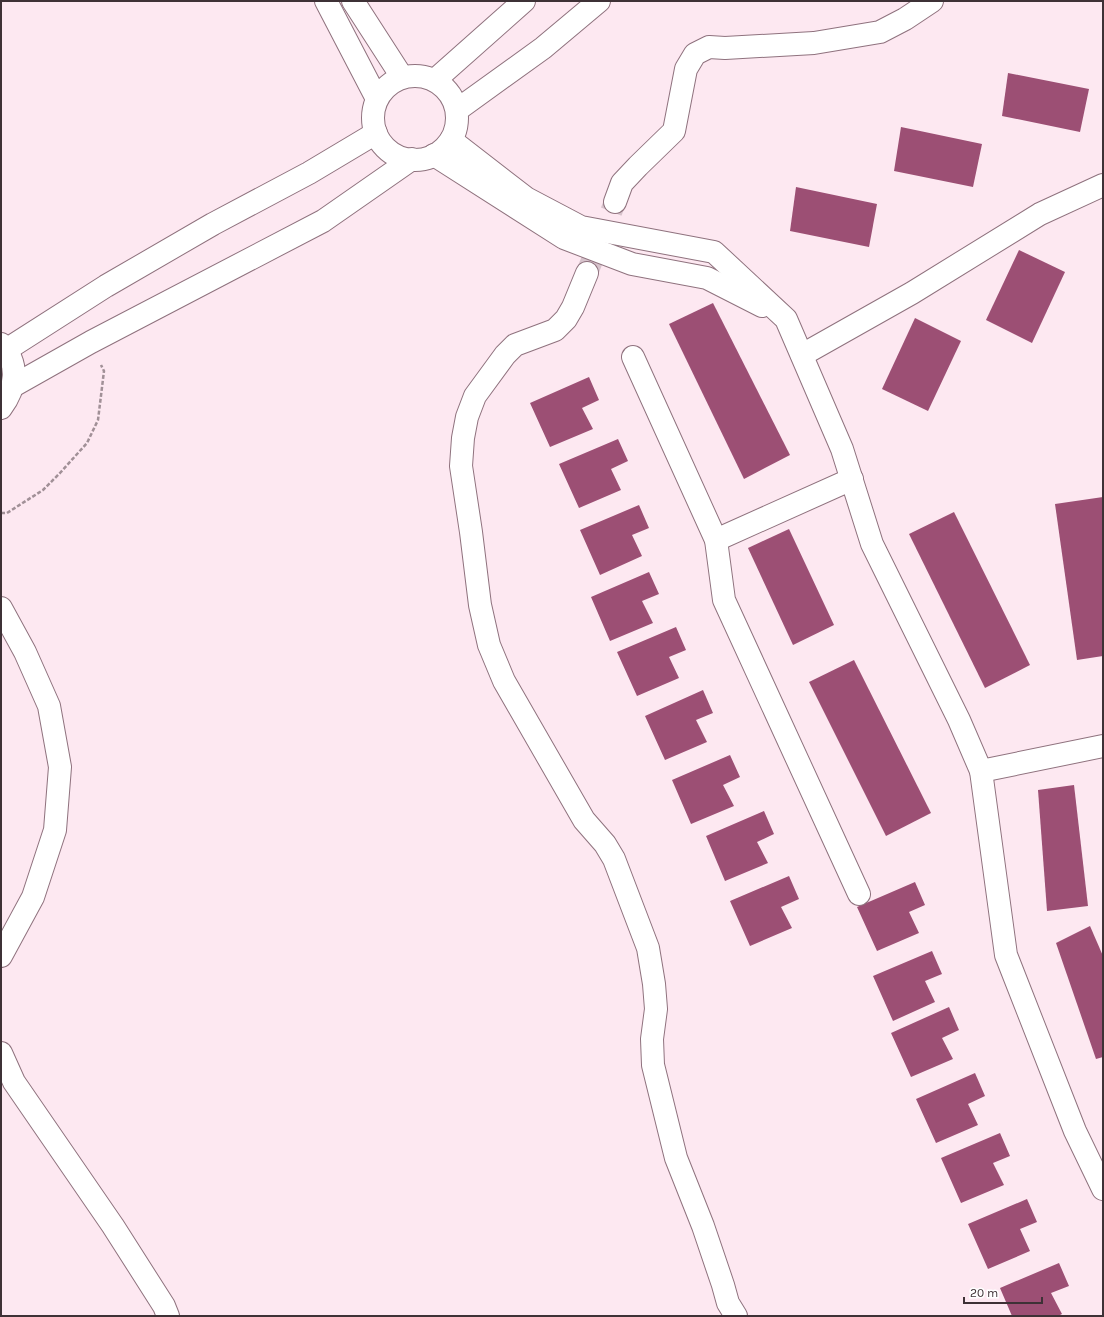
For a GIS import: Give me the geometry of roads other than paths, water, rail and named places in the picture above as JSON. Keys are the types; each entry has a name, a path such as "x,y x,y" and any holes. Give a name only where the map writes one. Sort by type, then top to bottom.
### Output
{"street":[{"path":"326,1 377,99"},
{"path":"353,1 402,77"},
{"path":"435,80 524,1"},
{"path":"457,110 544,48 599,1"},
{"path":"615,202 622,183 674,131 686,69 695,54 709,47 725,48 814,43 880,32 905,19 932,1"},
{"path":"419,75 435,80 445,88 453,98 457,110 455,131 451,140 444,149 423,159 401,157 390,151 382,143 376,133 373,116 377,99 387,86 402,77 419,75"},
{"path":"1,408 8,398 13,386 14,373 13,367 4,347 213,224 309,173 376,133"},
{"path":"451,140 526,198 581,227 714,252 786,319 842,449 872,544 955,713 981,771 1006,955 1075,1131 1103,1189"},
{"path":"434,155 564,238 632,264 707,278 786,319"},
{"path":"13,386 91,342 323,221 412,159"},
{"path":"802,355 912,293 1040,214 1103,186"},
{"path":"587,273 573,307 566,319 555,330 515,345 505,355 475,396 467,417 463,438 461,466 480,605 489,645 504,681 584,820 605,844 614,859 648,948 654,984 656,1009 652,1039 653,1065 676,1158 703,1226 728,1303 736,1316"},
{"path":"633,357 716,540 724,600 859,894"},
{"path":"716,540 852,479"},
{"path":"1,608 25,652 49,706 60,767 55,830 34,897 1,956"},
{"path":"981,771 1103,746"},
{"path":"1,1053 14,1082 113,1226 164,1306 168,1316"}],"tunnel":[{"path":"587,273 615,202"}]}
